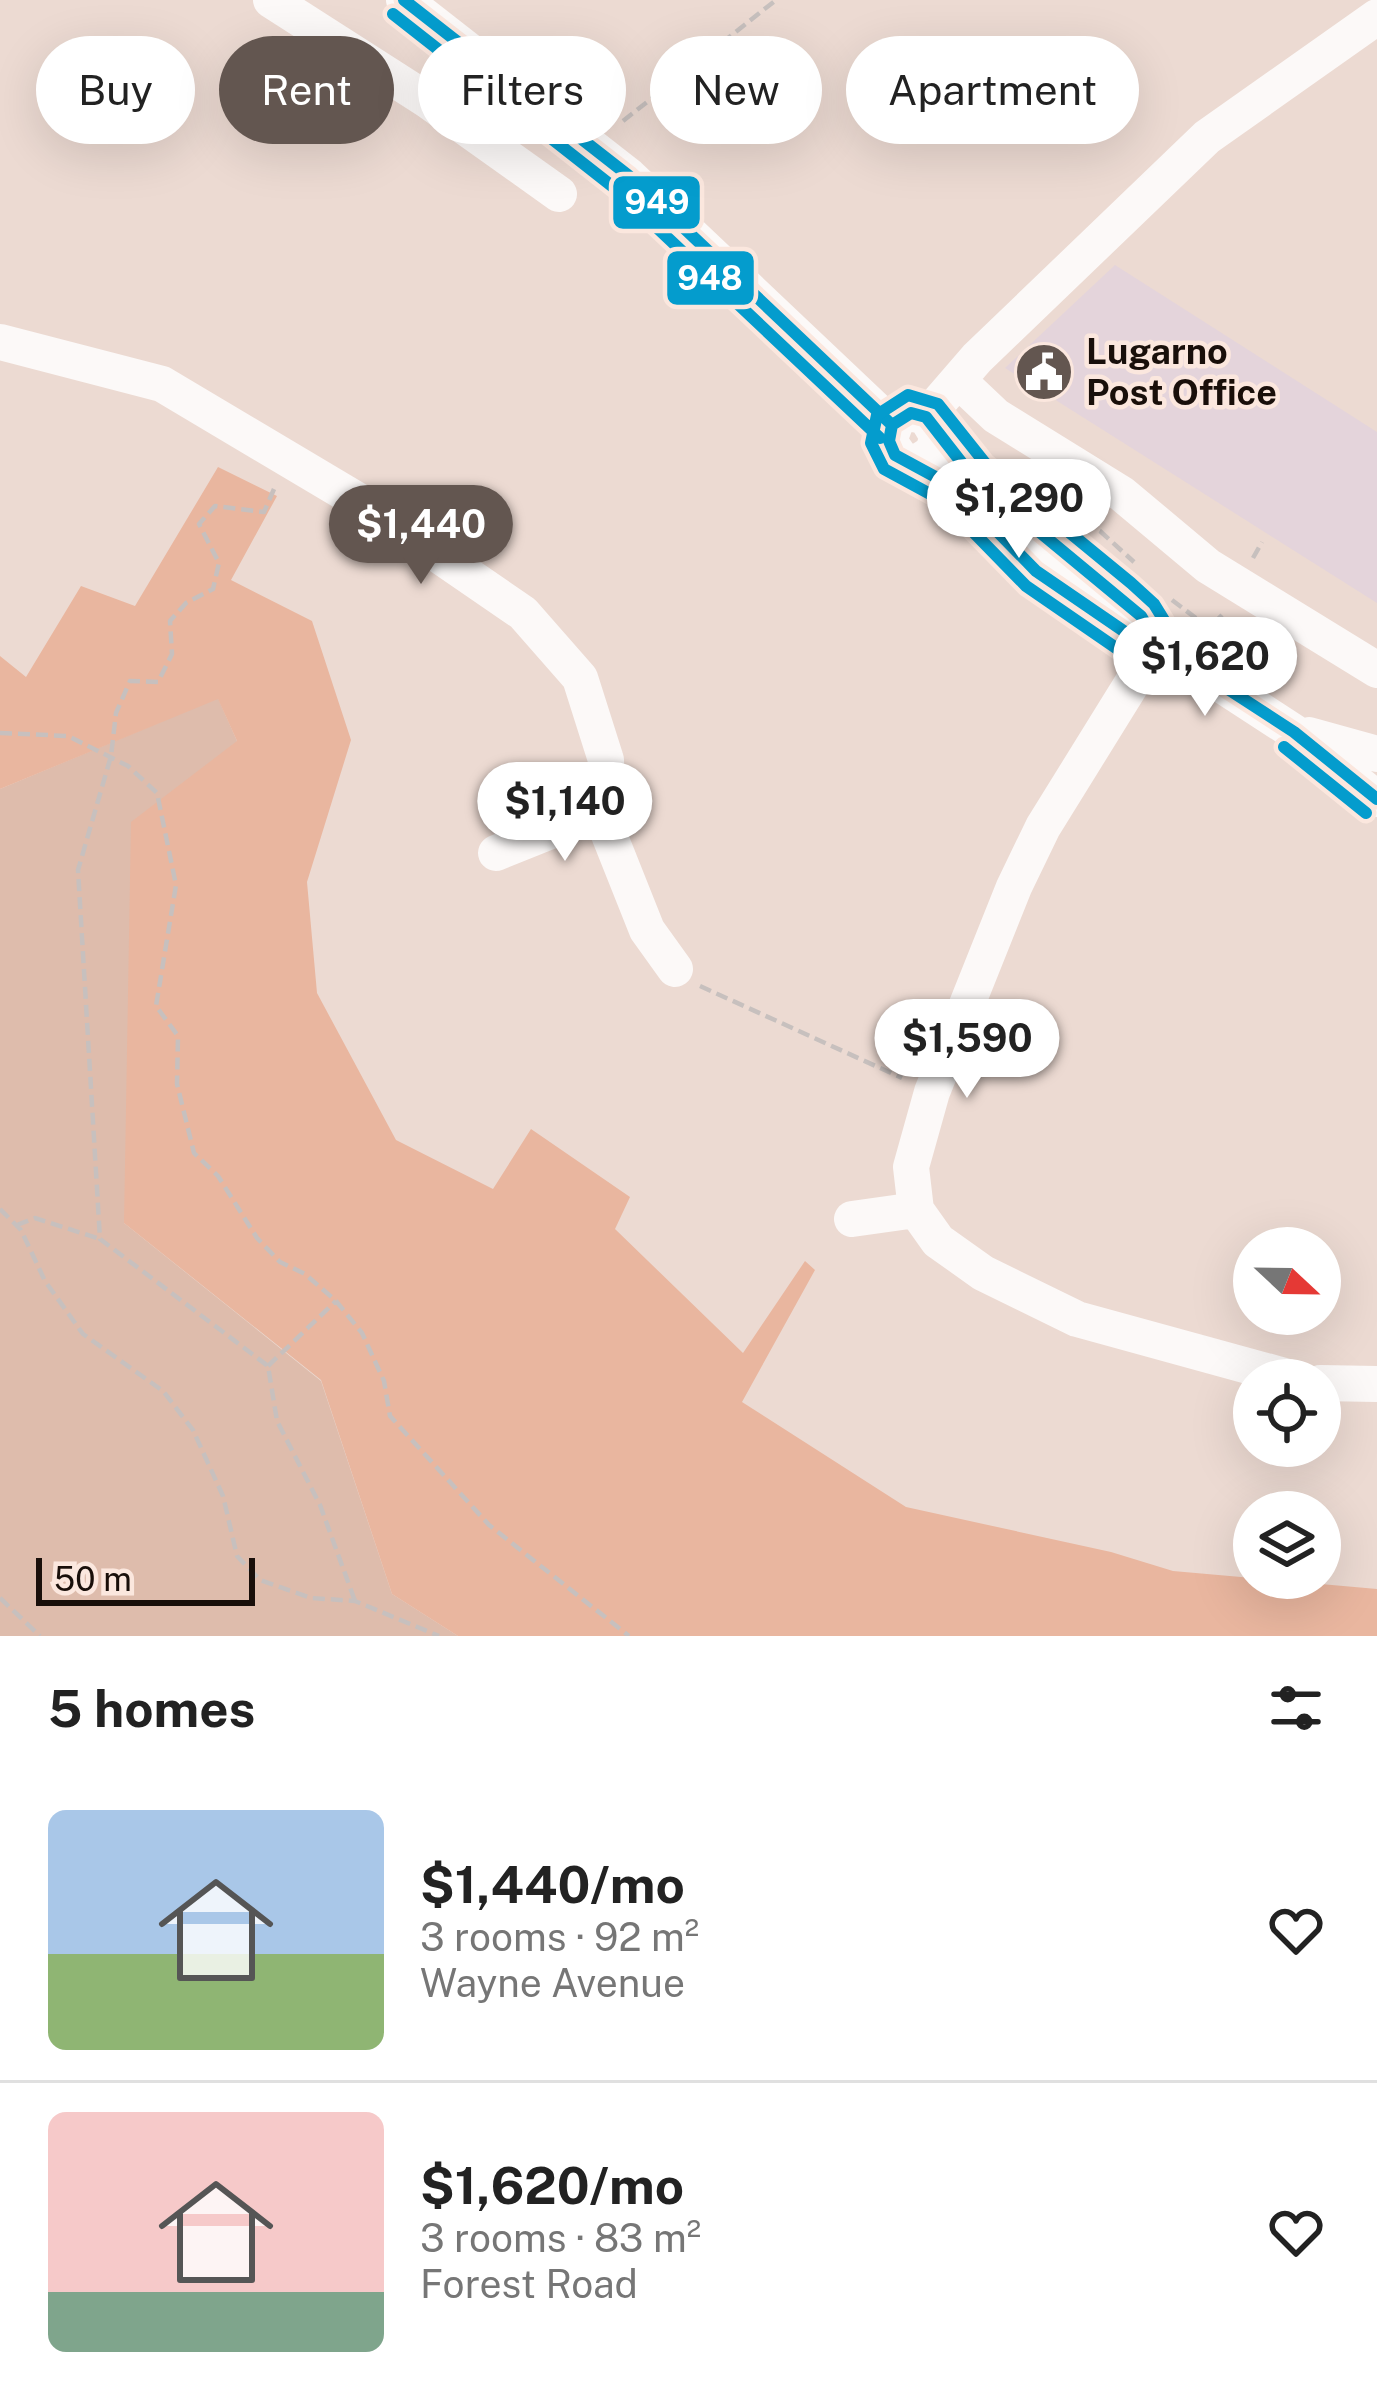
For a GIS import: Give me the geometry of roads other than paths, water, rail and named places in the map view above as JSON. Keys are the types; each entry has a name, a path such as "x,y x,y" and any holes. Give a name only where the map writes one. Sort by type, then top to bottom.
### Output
{"street":[{"path":"271,0 427,100 559,194"},
{"path":"404,0 629,176 745,281 851,391 914,435 1002,541 1043,576 1128,634 1157,643 1294,732 1374,796"},
{"path":"914,435 977,358 1207,137 1377,17"},
{"path":"0,343 161,384 367,506 523,613 580,678 606,760 608,832 647,929 675,969"},
{"path":"959,381 997,416 1123,494 1208,566 1377,670"},
{"path":"1157,643 1027,857 932,1092 910,1167 916,1210 938,1241 982,1273 1077,1319 1233,1362"},
{"path":"1294,732 1377,754 1365,777 1374,796"},
{"path":"496,853 608,808"},
{"path":"852,1219 916,1210"},
{"path":"1341,1383 1377,1384"}],"place":[{"name":"Lugarno Post Office","path":"1044,372"}]}
